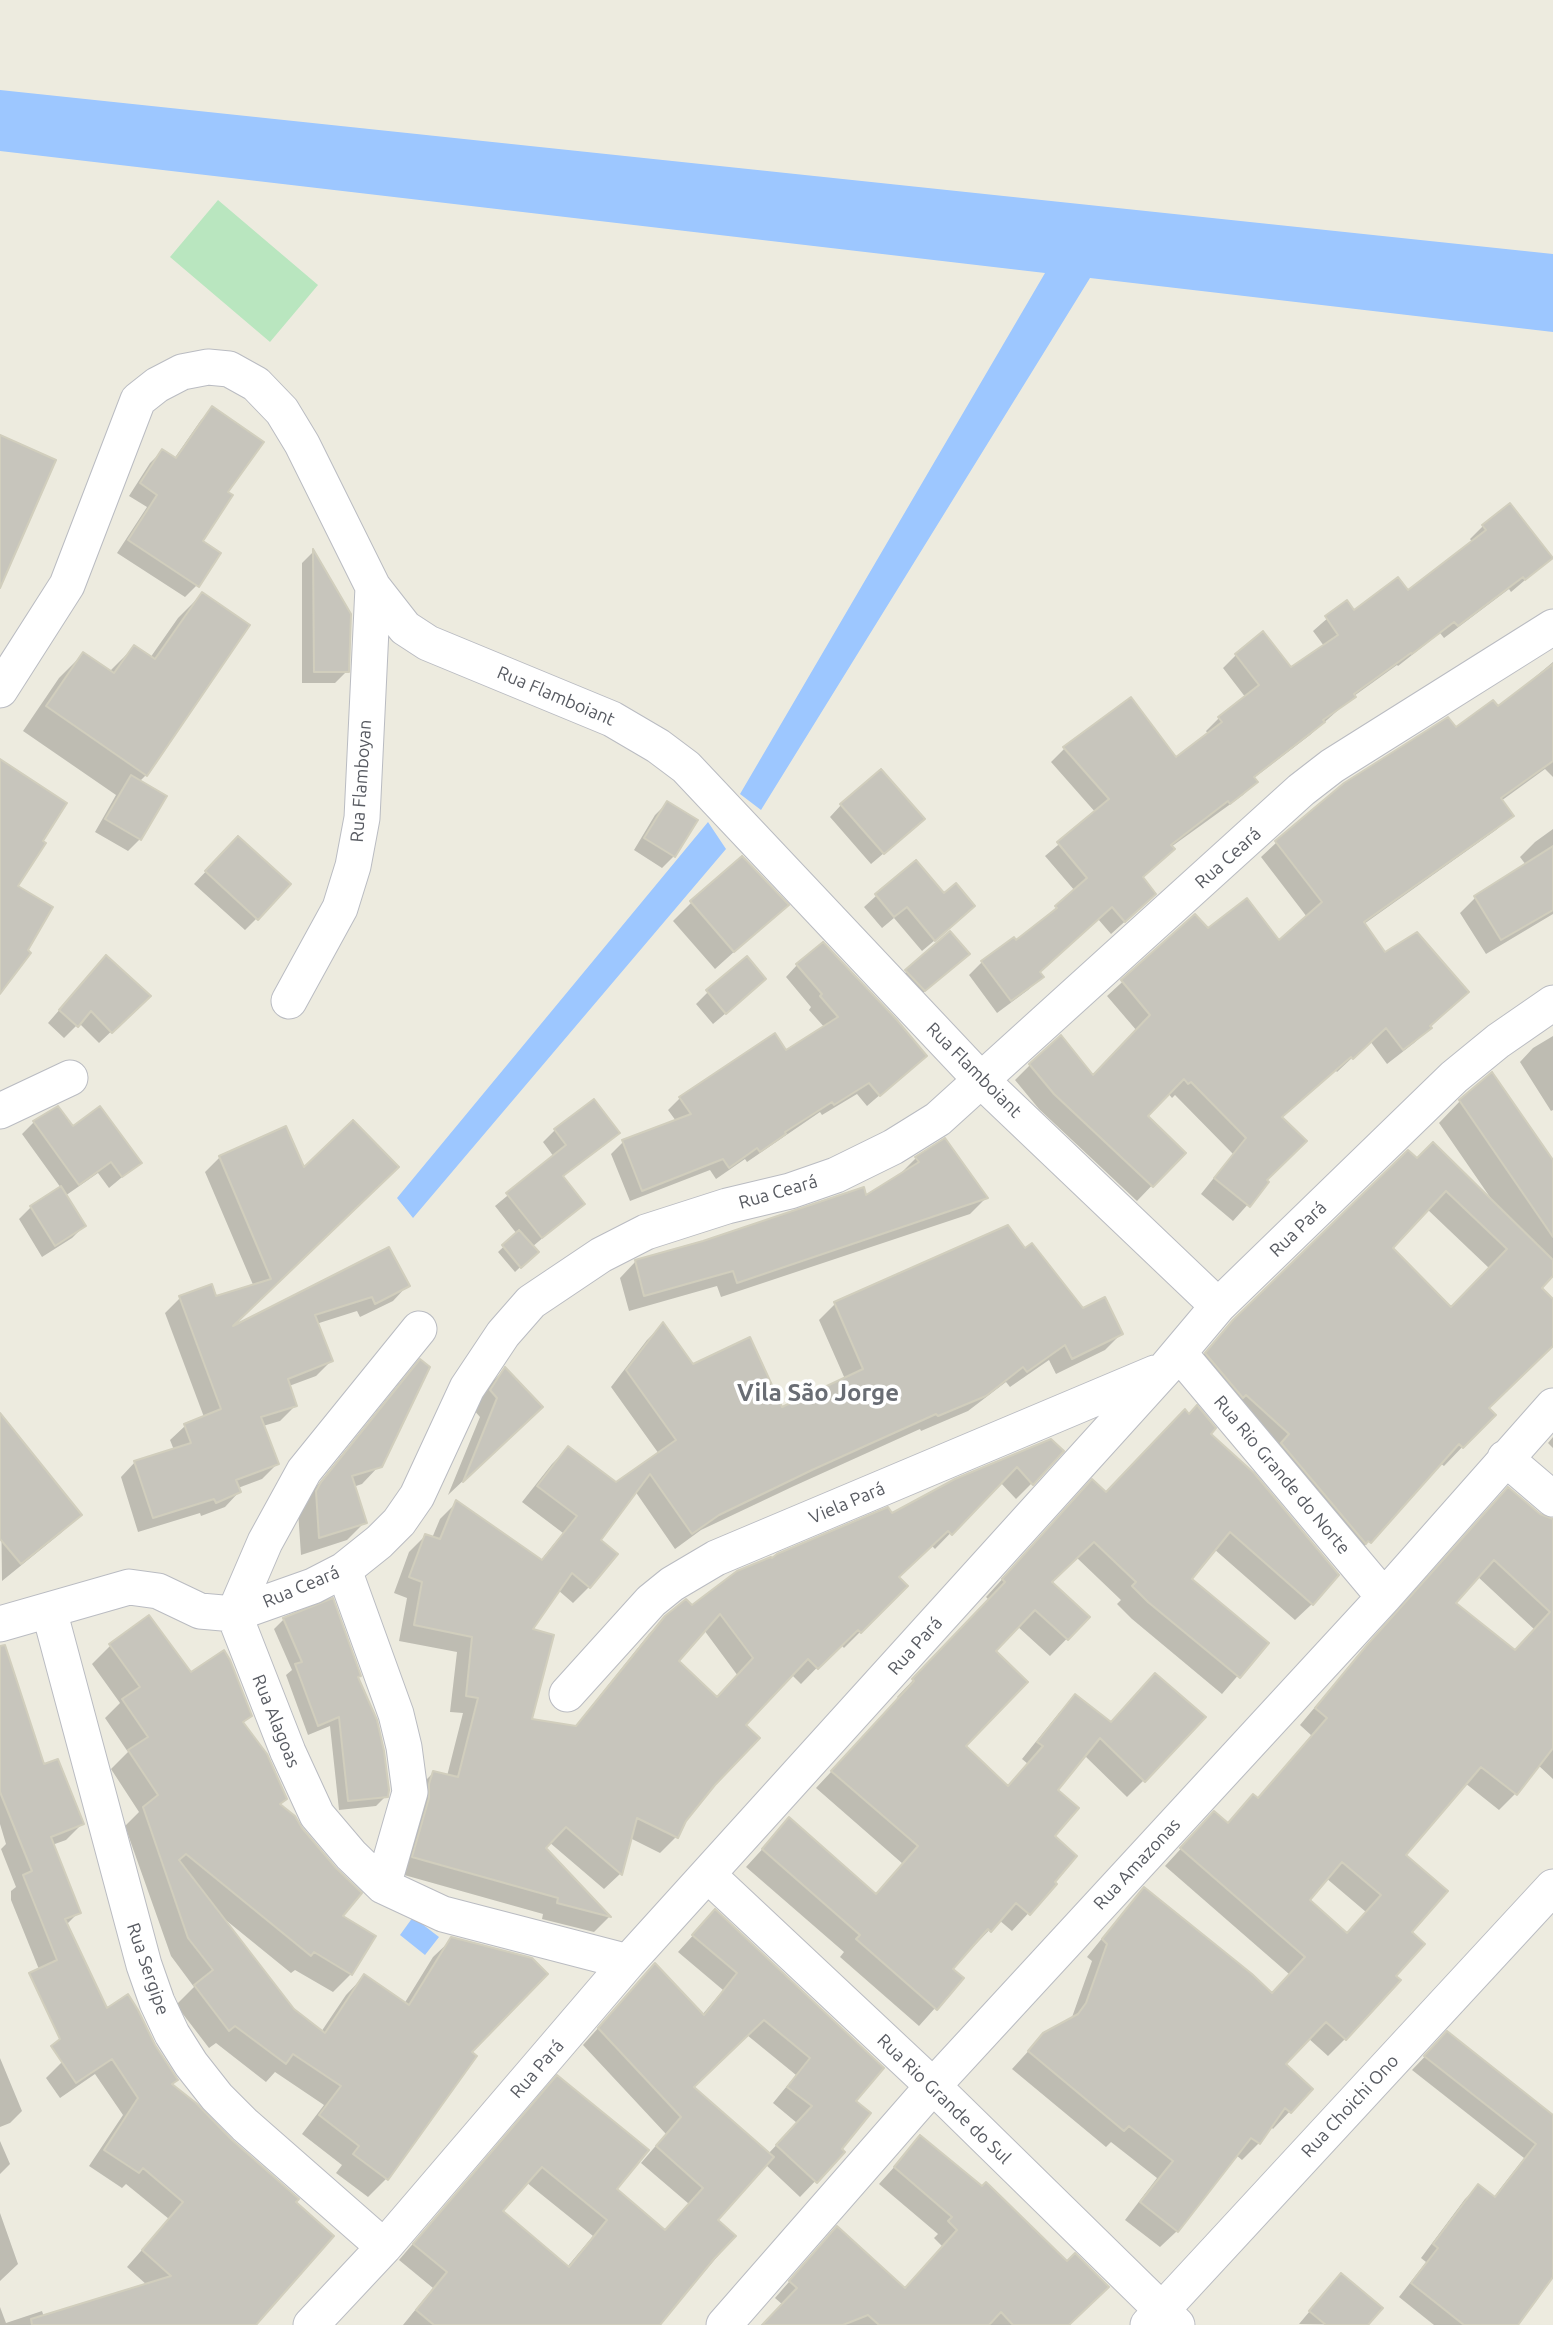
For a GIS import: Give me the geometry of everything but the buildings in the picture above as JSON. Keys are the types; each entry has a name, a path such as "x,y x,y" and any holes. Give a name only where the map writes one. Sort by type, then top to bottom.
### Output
{"street":[{"name":"Rua Flamboiant","path":"0,690 67,585 138,400 157,384 181,372 208,367 229,369 256,384 282,411 302,444 373,587 405,628 428,643 612,719 659,746 686,767 982,1081 1218,1306"},
{"name":"Rua Flamboyan","path":"289,1001 340,908 353,866 362,818 373,587"},
{"name":"Rua Ceará","path":"0,1624 129,1587 158,1591 200,1611 234,1614 313,1586 344,1570 399,1522 417,1496 467,1388 503,1334 531,1302 601,1255 646,1232 727,1206 790,1191 836,1175 938,1119 1301,790 1332,766 1553,627"},
{"name":"Rua Pará","path":"311,2325 384,2247 628,1962 1172,1361 1218,1306 1454,1077 1498,1041 1553,1003"},
{"path":"0,1111 70,1077"},
{"path":"234,1614 265,1542 304,1471 419,1329"},
{"name":"Rua Rio Grande do Norte","path":"1172,1361 1384,1597"},
{"name":"Viela Pará","path":"567,1695 652,1601 672,1584 716,1558 1172,1361"},
{"name":"Rua Amazonas","path":"724,2325 933,2086 1384,1597 1553,1406"},
{"path":"1505,1458 1553,1499"},
{"path":"344,1570 396,1714 404,1746 410,1792 383,1886"},
{"name":"Rua Sergipe","path":"49,1610 144,1965 172,2034 191,2064 236,2116 384,2247"},
{"name":"Rua Alagoas","path":"234,1614 288,1752 317,1815 351,1855 383,1886 443,1914 628,1962"},
{"name":"Rua Rio Grande do Sul","path":"708,1875 933,2086 1162,2320"},
{"name":"Rua Choichi Ono","path":"1162,2320 1553,1887"}],"green space":[{"path":"218,200 318,285 270,342 170,257"}],"water":[{"path":"0,90 1553,254 1553,332 1090,278 761,810 740,794 1045,273 0,151"},
{"path":"708,822 726,849 413,1218 397,1198"},
{"path":"413,1917 439,1937 425,1955 400,1935"}],"district":[{"name":"Vila São Jorge","path":"818,1393"}]}
